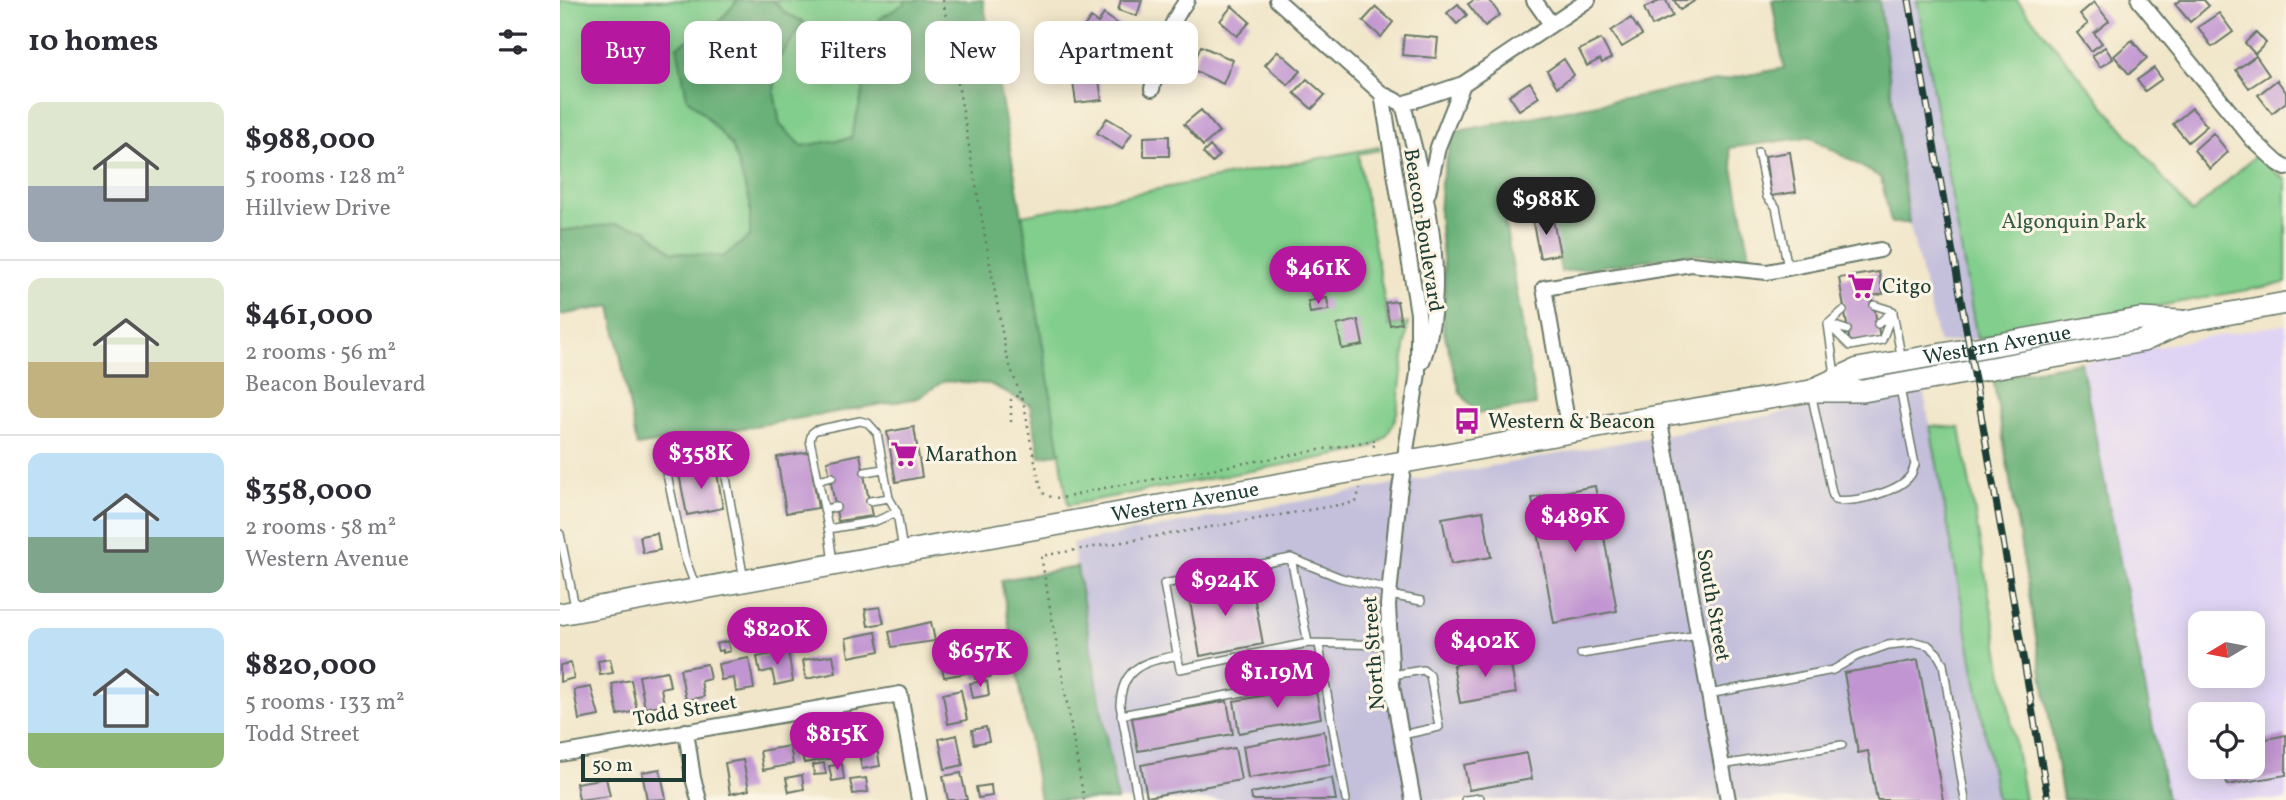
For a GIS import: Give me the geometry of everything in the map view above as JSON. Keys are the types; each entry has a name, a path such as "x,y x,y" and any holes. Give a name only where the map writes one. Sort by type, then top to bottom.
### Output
{"main road":[{"name":"Western Avenue","path":"568,613 1659,416 1811,391 1863,391 2143,341 2188,321 2286,303"},
{"name":"Western Avenue","path":"1811,391 1858,369 2140,318 2188,321"}],"street":[{"path":"1152,89 1162,47 1186,0"},
{"path":"1277,0 1382,94 1403,104 1463,83 1588,0"},
{"path":"1534,0 1551,24"},
{"path":"2139,0 2253,139 2278,163 2286,167"},
{"name":"Beacon Boulevard","path":"1427,197 1438,146 1463,83"},
{"name":"Beacon Boulevard","path":"1382,94 1418,313 1418,373 1405,461"},
{"name":"Beacon Boulevard","path":"1403,104 1427,197 1436,261 1430,339 1418,373"},
{"path":"1569,432 1544,288 1691,264 1767,272 1880,250"},
{"name":"South Street","path":"1659,416 1728,800"},
{"name":"North Street","path":"1405,461 1398,495 1389,592 1390,645 1392,674 1413,800"},
{"name":"Todd Street","path":"560,754 900,694 919,800"},
{"path":"686,731 699,800"}],"lane":[{"path":"1758,152 1767,197 1776,206 1788,268"},
{"path":"1874,305 1893,311"},
{"path":"1828,324 1843,311"},
{"path":"1828,324 1850,346 1882,340 1893,311"},
{"path":"1878,324 1893,311"},
{"path":"1893,311 1902,361"},
{"path":"1828,324 1847,330"},
{"path":"1828,324 1836,379"},
{"path":"1811,391 1832,493 1835,500 1843,501 1884,494 1910,476 1914,465 1900,384"},
{"path":"833,565 810,440 816,429 860,421 869,423 877,433 889,498 897,512 904,552"},
{"path":"696,589 685,558 663,456 720,443 744,581"},
{"path":"865,472 883,469"},
{"path":"818,480 832,477"},
{"path":"870,501 889,498"},
{"path":"824,509 836,507"},
{"path":"828,528 876,521 897,512"},
{"path":"560,534 568,613"},
{"path":"1291,558 1308,643"},
{"path":"1390,645 1308,643 1181,669 1164,584 1291,558 1341,578 1421,601"},
{"path":"1581,654 1698,635"},
{"path":"1709,694 1833,670 1857,656 1888,645 1915,642 1928,645 1937,653 1943,664 1965,800"},
{"path":"1319,644 1346,800"},
{"path":"1138,800 1121,715 1121,690 1127,676 1135,669 1150,661 1178,655"},
{"path":"1392,674 1423,670 1430,675 1439,727 1402,735"},
{"path":"1121,715 1324,677"},
{"path":"1721,765 1842,745"},
{"path":"1465,800 1480,798"}],"path":[{"path":"943,0 1006,354 1021,393 1042,492 1052,497 1066,497 1375,440"},
{"path":"1011,422 1011,400 1021,393"},
{"path":"1084,800 1041,556 1356,502"}],"shaded area":[{"path":"1879,0 1917,0 1977,339 1939,343 1909,223"},
{"path":"2286,324 2286,800 2168,800 2081,362"},
{"path":"1923,387 1997,800 1117,800 1072,543"}],"green space":[{"path":"560,0 738,0 720,21 684,21 684,84 693,84 687,98 732,145 750,202 750,236 723,257 672,252 645,229 616,224 560,231"},
{"path":"738,0 773,0 785,13 802,21 796,21 796,34 782,54 782,21 720,21"},
{"path":"773,0 905,0 906,3 879,21 802,21 785,13"},
{"path":"905,0 983,0 987,21 925,21 925,84 998,84 1060,453 1040,457 1030,405 990,384 944,381 918,398 637,446 611,306 560,315 560,231 616,224 645,229 672,252 723,257 750,236 750,202 732,146 687,98 684,84 775,84 780,125 802,146 851,138 864,84 911,84 911,21 879,21 881,18 905,3"},
{"path":"1772,0 1879,0 1909,223 1891,223 1881,178 1810,137 1729,148 1751,260 1690,254 1561,272 1548,199 1502,205 1536,405 1477,414 1460,392 1443,328 1445,279 1439,216 1441,183 1453,132 1784,68"},
{"name":"Algonquin Park","path":"1917,0 2017,0 2192,213 2255,156 2286,180 2286,283 1977,339"},
{"path":"796,34 796,84 864,84 851,138 802,146 780,125 774,91 775,84 782,84 782,54"},
{"path":"684,42 684,82 677,46"},
{"path":"1379,147 1380,150 1358,154 1389,326 1408,323 1397,413 1386,436 1364,450 1068,505 1022,215"},
{"path":"2081,362 2167,799 2170,800 2063,800 1993,378"},
{"path":"1930,426 1960,428 2025,800 1997,800"},
{"path":"1077,567 1117,800 1040,800 1001,580"}],"building":[{"path":"1121,0 1142,0 1137,16 1118,10"},
{"path":"1474,0 1489,0 1500,15 1485,26 1468,4"},
{"path":"1666,0 1673,16 1652,26 1644,8"},
{"path":"1674,0 1696,0 1680,10"},
{"path":"2180,0 2204,0 2209,6 2190,22 2175,4"},
{"path":"2094,2 2109,21 2094,33 2102,43 2091,51 2077,33 2088,24 2080,14"},
{"path":"1458,4 1467,15 1457,24 1447,13"},
{"path":"1232,6 1250,22 1237,36 1220,21"},
{"path":"1376,7 1393,22 1381,37 1363,21"},
{"path":"2219,13 2233,32 2212,47 2198,27"},
{"path":"1104,14 1114,21 1099,21"},
{"path":"1631,18 1642,35 1622,47 1611,31"},
{"path":"2256,32 2266,43 2255,54 2245,43"},
{"path":"1404,35 1438,38 1436,58 1402,55"},
{"path":"1601,39 1611,58 1602,63 1600,59 1587,66 1579,50"},
{"path":"2132,40 2147,58 2129,74 2114,56"},
{"path":"1201,46 1233,60 1223,84 1198,72 1198,53"},
{"path":"2105,47 2113,59 2100,67 2092,56"},
{"path":"1278,51 1301,71 1288,85 1265,65"},
{"path":"2256,56 2269,75 2249,88 2236,70"},
{"path":"1564,59 1574,75 1557,87 1547,71"},
{"path":"2154,68 2162,79 2145,91 2137,80"},
{"path":"1307,79 1325,95 1312,109 1294,93"},
{"path":"2277,80 2286,92 2286,102 2272,113 2258,95"},
{"path":"1530,82 1539,97 1519,110 1509,95"},
{"path":"1073,84 1100,84 1102,100 1076,103"},
{"path":"2192,108 2207,126 2188,142 2173,124"},
{"path":"1201,110 1219,132 1203,146 1184,124"},
{"path":"1107,118 1132,133 1122,149 1097,133"},
{"path":"2213,133 2228,152 2210,169 2194,150"},
{"path":"1169,136 1169,156 1144,156 1144,137"},
{"path":"1210,146 1219,156 1212,163 1203,153"},
{"path":"1790,152 1796,192 1771,196 1765,156"},
{"path":"1552,215 1560,254 1540,258 1532,219"},
{"path":"1879,272 1883,294 1872,296 1880,338 1850,343 1839,278"},
{"path":"1327,298 1329,310 1310,313 1308,301"},
{"path":"1397,301 1401,323 1390,325 1385,303"},
{"path":"1358,320 1363,345 1342,349 1337,325"},
{"name":"Marathon","path":"914,427 922,477 896,482 887,432"},
{"path":"809,452 818,508 786,513 777,457"},
{"name":"Marathon","path":"860,454 872,516 838,521 827,461"},
{"path":"716,467 723,508 687,515 679,474"},
{"path":"1595,486 1617,611 1554,623 1532,498"},
{"path":"1483,511 1491,557 1451,564 1442,518"},
{"path":"657,533 660,550 643,553 640,536"},
{"path":"1251,580 1263,644 1200,656 1188,591"},
{"path":"880,607 884,623 868,626 865,609"},
{"path":"931,622 935,641 892,647 889,632"},
{"path":"806,630 809,645 796,647 793,632"},
{"path":"876,632 880,651 849,657 846,638"},
{"path":"728,641 730,651 718,651 716,644"},
{"path":"968,647 973,672 944,677 939,652"},
{"path":"788,651 793,681 775,685 772,670 760,673 757,657"},
{"path":"833,655 836,673 806,679 803,660"},
{"path":"1509,655 1516,693 1460,703 1453,665"},
{"path":"749,658 754,689 736,692 734,678 721,680 718,664"},
{"path":"610,659 613,673 600,675 598,661"},
{"path":"1918,660 1943,800 1877,800 1868,751 1858,753 1844,673"},
{"path":"571,663 574,678 560,682 560,665"},
{"path":"707,664 710,679 701,681 704,697 686,700 680,669"},
{"path":"989,667 991,677 975,679 974,669"},
{"path":"667,671 670,686 661,688 664,704 645,708 639,676"},
{"path":"631,680 637,711 618,715 612,684"},
{"path":"987,681 989,695 973,698 970,683"},
{"path":"1315,686 1321,718 1239,733 1234,701"},
{"path":"591,687 599,716 579,720 574,690"},
{"path":"961,690 967,720 948,724 943,694"},
{"path":"1227,701 1233,734 1138,751 1132,718"},
{"path":"986,727 989,741 974,744 972,730"},
{"path":"1324,731 1330,764 1248,778 1243,746"},
{"path":"957,735 963,765 945,769 939,739"},
{"path":"2286,735 2286,775 2265,779 2265,739"},
{"path":"875,736 880,766 862,769 856,739"},
{"path":"830,739 834,758 804,763 800,745"},
{"path":"790,746 793,764 763,770 760,751"},
{"path":"1235,748 1241,780 1147,797 1141,765"},
{"path":"1527,753 1532,779 1469,790 1464,765"},
{"path":"743,760 749,790 730,794 725,763"},
{"path":"824,763 826,774 814,775 813,765"},
{"path":"842,764 844,779 832,781 829,766"},
{"path":"660,769 666,799 647,800 642,772"},
{"path":"961,773 967,800 948,800 943,776"},
{"path":"802,775 804,789 789,792 786,778"},
{"path":"606,778 610,796 579,800 576,783"},
{"path":"866,778 868,792 853,794 850,780"},
{"path":"1332,778 1336,800 1252,800 1251,793"},
{"path":"2226,779 2262,779 2227,785"},
{"path":"991,785 992,796 978,798 976,787"}],"railway":[{"path":"1909,0 2048,800"}],"place":[{"name":"Citgo","path":"1861,286"},
{"name":"Western & Beacon","path":"1467,421"},
{"name":"Marathon","path":"904,454"}]}
